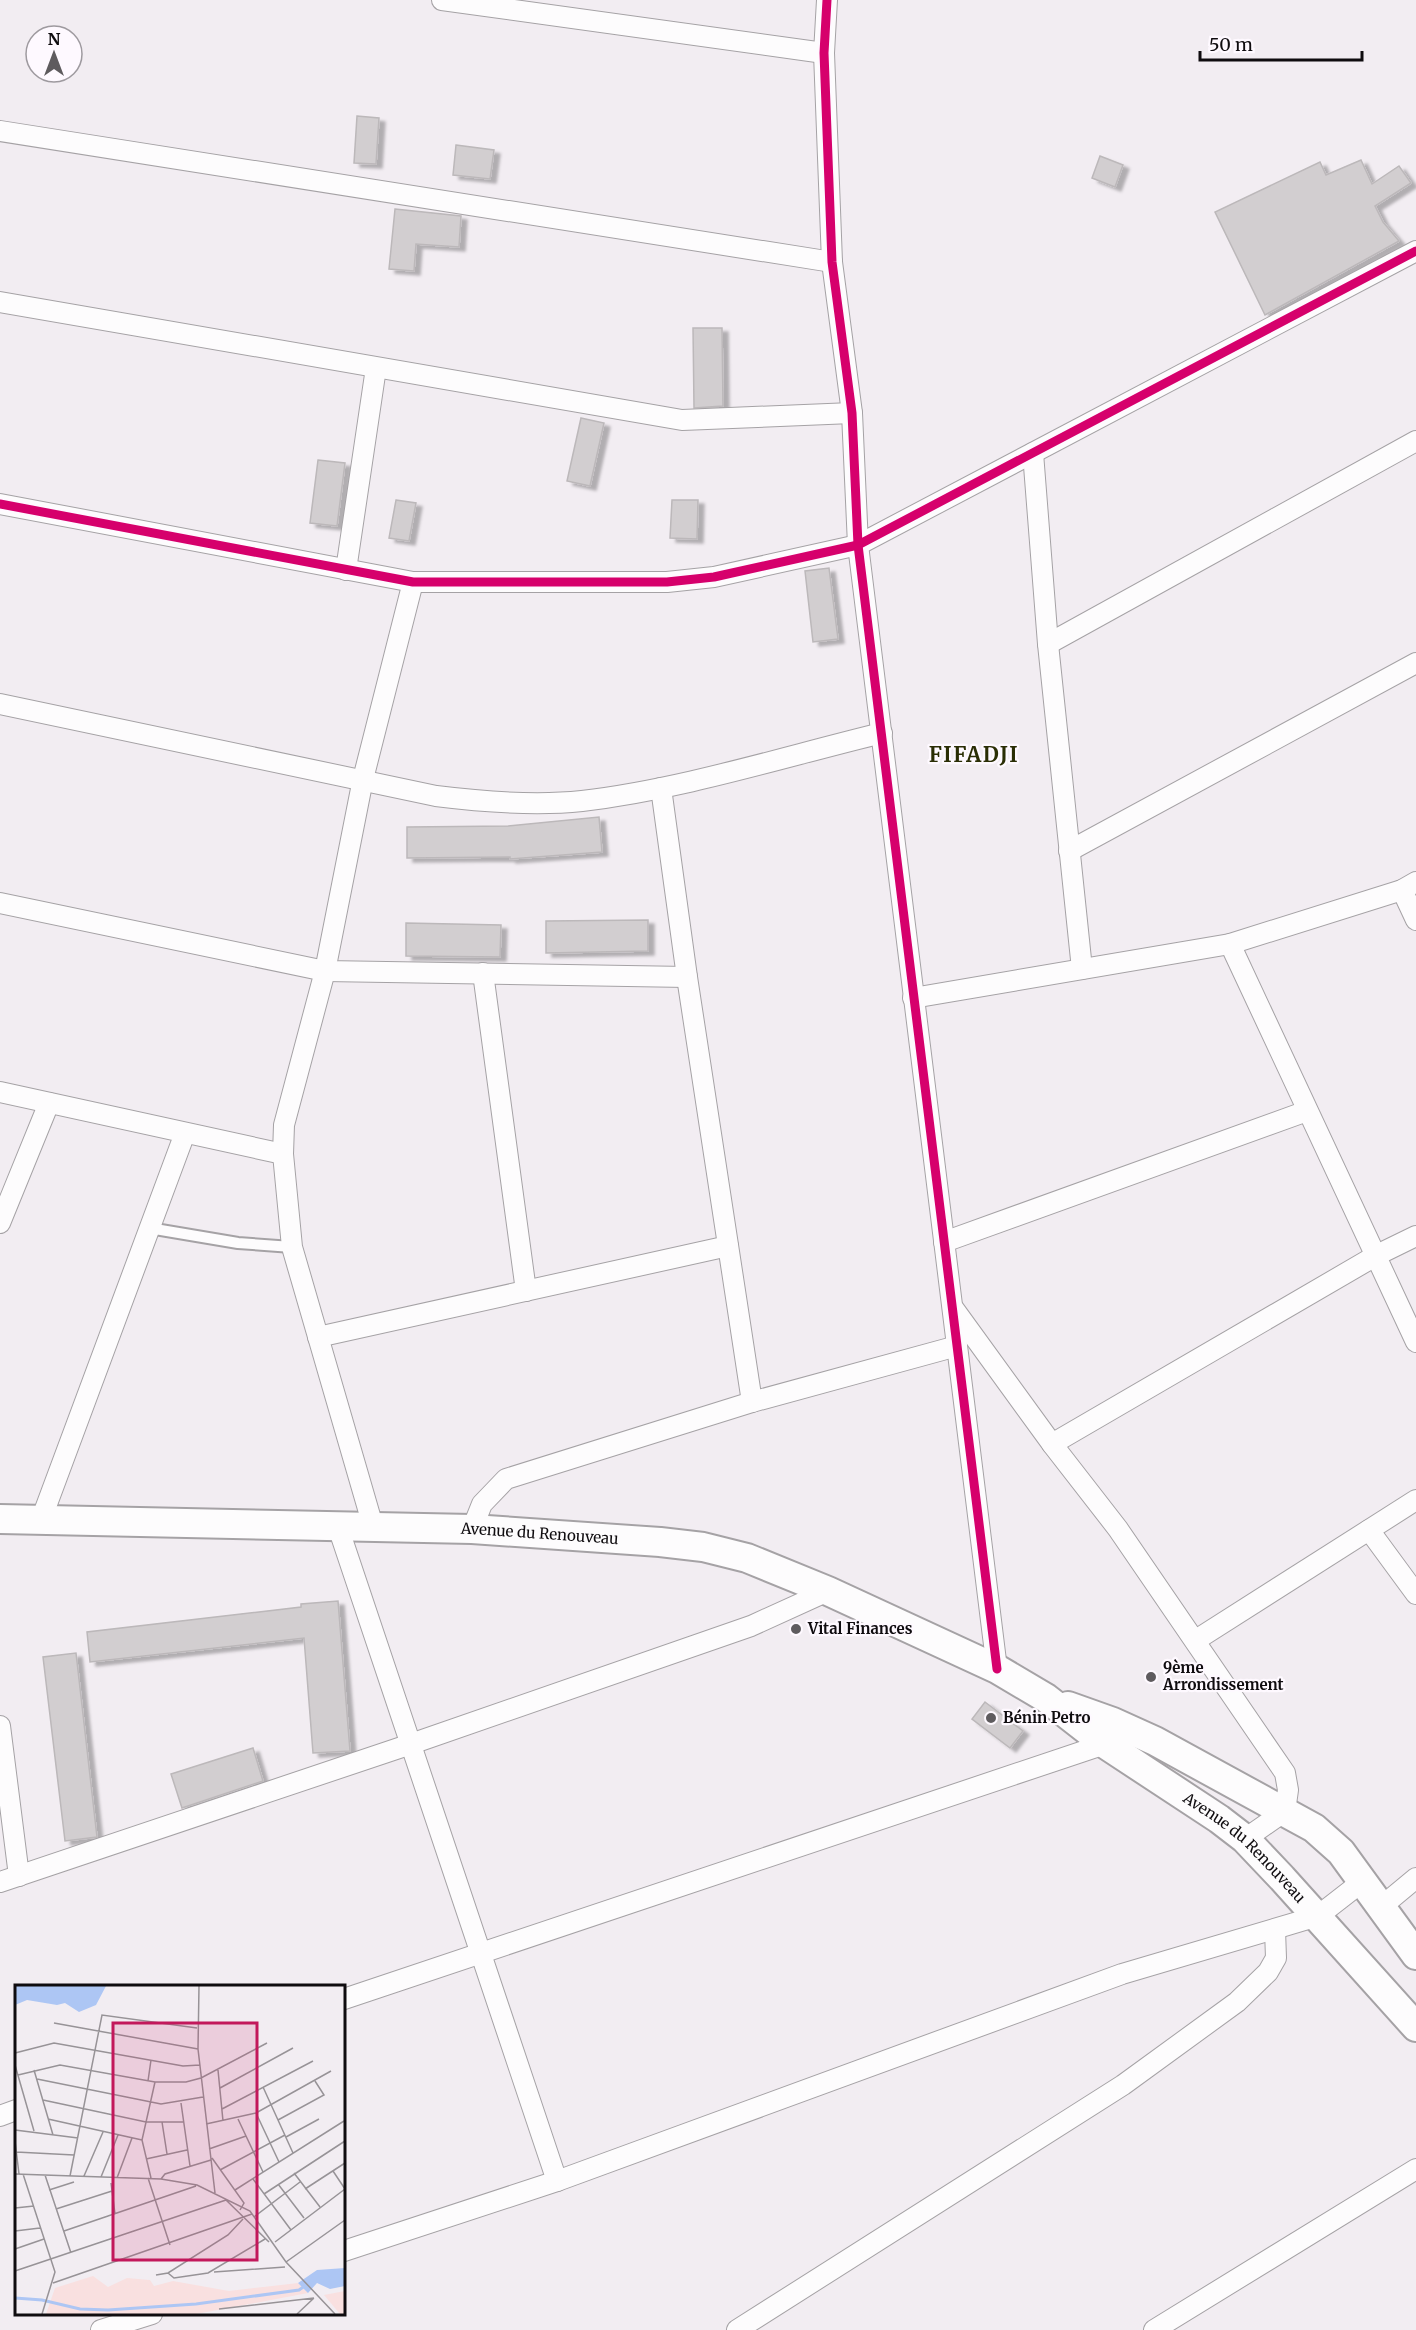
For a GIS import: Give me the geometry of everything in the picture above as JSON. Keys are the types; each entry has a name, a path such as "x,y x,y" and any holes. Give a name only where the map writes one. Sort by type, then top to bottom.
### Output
{"main road":[{"name":"Avenue du Renouveau","path":"0,1519 472,1529 660,1542 703,1547 747,1558 828,1591 997,1669 1046,1698 1105,1744 1219,1819 1245,1839 1318,1916 1416,2027"},
{"name":"Avenue du Renouveau","path":"1046,1698 1113,1722 1155,1741 1314,1828 1341,1852 1416,1955"}],"street":[{"path":"442,0 824,53"},
{"path":"827,0 824,53 832,262 852,413 858,545 997,1669"},
{"path":"0,131 832,262"},
{"path":"0,504 413,582 667,582 714,577 858,545 1416,251"},
{"path":"0,303 682,420 852,413"},
{"path":"346,570 376,368"},
{"path":"1048,644 1416,441"},
{"path":"1032,453 1048,644 1082,969"},
{"path":"373,1526 292,1247 283,1154 284,1125 325,970 363,779 413,582"},
{"path":"1069,851 1416,663"},
{"path":"0,704 436,796 506,803 581,801 661,788 882,733"},
{"path":"661,788 687,977 752,1402"},
{"path":"913,998 1230,944 1409,886 1416,920"},
{"path":"0,903 325,970 687,977"},
{"path":"1230,944 1416,1342"},
{"path":"483,973 526,1291"},
{"path":"0,1092 283,1154"},
{"path":"0,1223 49,1103"},
{"path":"944,1242 1307,1111"},
{"path":"41,1520 185,1133"},
{"path":"1052,1444 1377,1255 1416,1236"},
{"path":"318,1337 728,1246"},
{"path":"953,1306 1052,1444 1118,1528 1286,1773 1288,1790 1285,1811 1245,1839"},
{"path":"472,1529 482,1504 506,1479 752,1402 957,1346"},
{"path":"1196,1640 1416,1500"},
{"path":"338,1527 557,2181"},
{"path":"1369,1530 1416,1594"},
{"path":"0,1882 411,1744 751,1626 828,1591"},
{"path":"0,1726 19,1876"},
{"path":"345,1999 1105,1744"},
{"path":"1381,1907 1416,1878"},
{"path":"345,2251 557,2181 1122,1974 1318,1916 1362,1881"},
{"path":"737,2330 1123,2085 1237,2002 1268,1972 1276,1958 1275,1930"},
{"path":"0,2115 15,2110"},
{"path":"1154,2330 1416,2169"},
{"path":"101,2330 146,2315"}],"lane":[{"path":"149,1228 238,1243 292,1247"}],"building":[{"path":"357,116 379,118 376,164 354,163"},
{"path":"456,145 494,150 490,179 453,175"},
{"path":"1100,156 1123,165 1115,187 1092,178"},
{"path":"1361,160 1372,184 1399,166 1411,183 1375,206 1383,222 1399,241 1265,315 1215,212 1320,162 1326,175"},
{"path":"395,209 461,216 459,247 416,244 414,271 389,269"},
{"path":"693,328 722,328 723,406 694,408"},
{"path":"581,418 604,423 590,486 567,481"},
{"path":"318,460 345,463 337,526 310,523"},
{"path":"396,500 416,503 409,541 389,538"},
{"path":"672,500 698,500 697,539 670,538"},
{"path":"829,568 838,639 813,642 805,571"},
{"path":"599,817 602,852 510,859 510,857 407,858 407,827 508,826"},
{"path":"648,920 648,951 546,953 546,921"},
{"path":"406,923 501,925 500,957 406,956"},
{"path":"338,1601 350,1751 313,1753 304,1638 90,1662 87,1632"},
{"path":"76,1653 97,1837 65,1841 43,1657"},
{"path":"985,1702 1023,1731 1010,1748 972,1719"},
{"path":"253,1748 263,1781 182,1808 171,1774"}],"cycle path":[{"path":"827,0 824,53 832,262 852,413 858,545 997,1669"},
{"path":"0,504 413,582 667,582 714,577 858,545 1416,251"}],"place":[{"name":"Vital Finances","path":"796,1629"},
{"name":"9ème Arrondissement","path":"1151,1677"},
{"name":"Bénin Petro","path":"991,1718"}],"district":[{"name":"FIFADJI","path":"974,755"}]}
